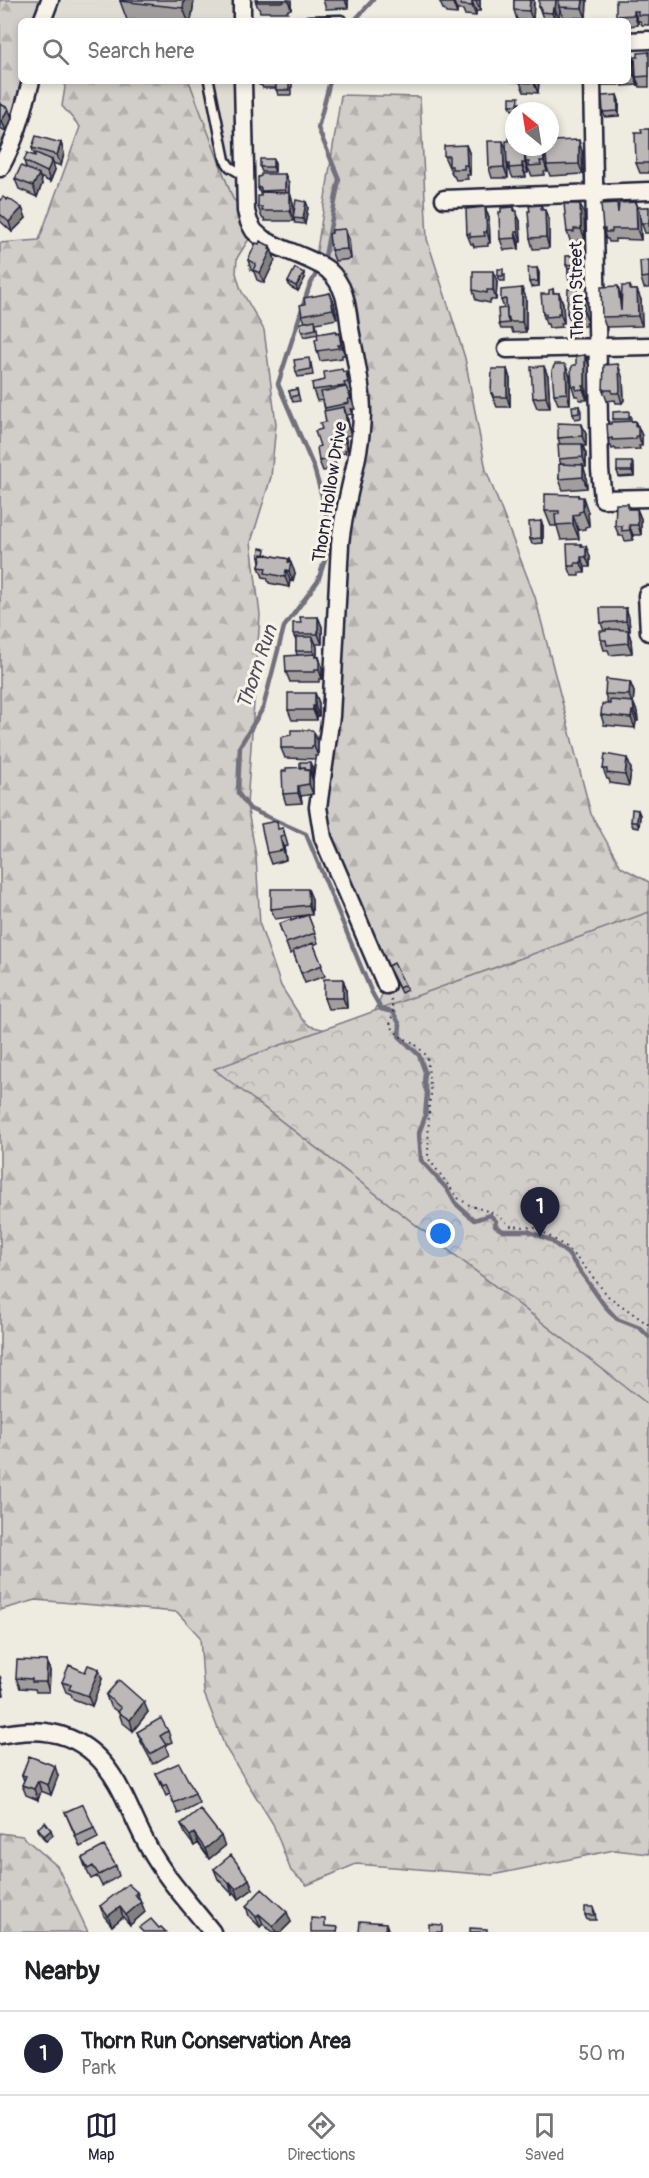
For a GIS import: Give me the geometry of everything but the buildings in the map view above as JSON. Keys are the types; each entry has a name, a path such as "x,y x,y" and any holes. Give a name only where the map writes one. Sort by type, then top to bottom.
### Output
{"street":[{"path":"43,18 50,0"},
{"path":"242,0 242,18"},
{"path":"631,41 649,40"},
{"path":"0,168 17,132 30,84"},
{"name":"Thorn Hollow Drive","path":"243,84 246,211 249,222 254,231 263,239 321,266 340,285 345,297 362,413 356,466 344,510 340,544 331,716 318,807 323,838 386,985"},
{"name":"Thorn Street","path":"592,84 597,348 603,499 649,498"},
{"path":"444,199 649,191"},
{"path":"507,349 649,346"},
{"path":"648,595 649,633"},
{"path":"0,1735 28,1731 58,1733 86,1746 98,1756 117,1782 139,1830 159,1864 213,1932"}],"lane":[{"path":"210,84 225,160 230,167 245,176"}],"path":[{"path":"386,985 393,1005 390,1025 399,1036 414,1043 427,1056 431,1095 428,1158 458,1198 471,1206 494,1213 511,1226 537,1228 566,1247 608,1296 649,1325"}],"shaded area":[{"path":"49,0 242,0 242,18 43,18"},
{"path":"190,84 243,84 246,211 233,199"}],"green space":[{"path":"0,0 49,0 43,18 18,18 18,84 30,84 0,168"},
{"path":"66,84 190,84 233,199 246,211 254,231 237,258 236,273 241,290 264,330 276,424 271,477 251,542 260,615 247,805 256,856 260,925 281,986 302,1019 310,1026 326,1030 374,1013 386,985 323,838 333,666 360,437 345,297 315,263 341,95 420,97 427,239 465,358 486,470 535,597 591,814 621,867 649,882 649,1854 614,1850 492,1875 356,1864 307,1885 291,1871 273,1824 225,1747 204,1693 200,1637 177,1612 36,1600 0,1610 0,243 39,240 80,127 62,106"},
{"path":"649,912 649,1405 214,1069"},
{"path":"0,1833 22,1836 57,1866 88,1932 0,1932"}],"waterway":[{"name":"Thorn Run","path":"357,18 373,0"},
{"name":"Thorn Run","path":"329,84 318,128 339,179 325,257 309,287 278,384 314,468 325,507 329,532 326,556 318,581 284,627 263,708 240,746 238,793 250,809 306,834 371,991 381,1009 393,1012 400,1025 399,1036 419,1055 425,1072 424,1083 427,1093 425,1117 419,1133 421,1160 447,1189 455,1203 474,1220 490,1215 496,1221 495,1226 503,1231 528,1231 550,1240 568,1254 604,1305 617,1319 640,1328 649,1337"}],"place":[{"name":"Thorn Run Conservation Area","path":"540,1237"}]}
